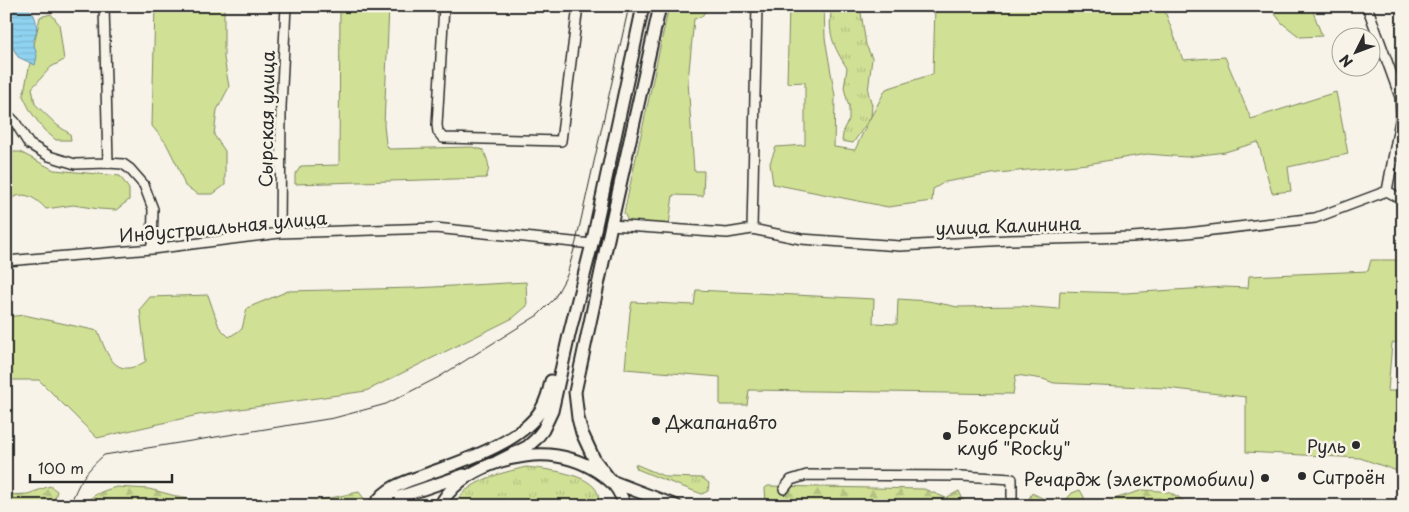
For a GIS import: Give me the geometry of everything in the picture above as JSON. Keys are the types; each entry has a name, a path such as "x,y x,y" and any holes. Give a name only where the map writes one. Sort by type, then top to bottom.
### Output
{"main road":[{"path":"374,505 497,462 527,447 543,430 552,411 592,244 643,6"},
{"path":"625,506 621,496 594,459 582,433 575,392 660,6"},
{"path":"374,505 381,496 390,490 460,462 508,440 530,423 541,410 549,392 561,342 564,336 569,335"},
{"path":"497,462 530,456 557,456 575,460 611,481 676,506"},
{"path":"440,506 453,488 470,473"}],"street":[{"path":"104,6 108,163"},
{"name":"Сырская улица","path":"280,233 280,107 286,6"},
{"path":"444,6 437,126 438,132 443,138 561,141 578,6"},
{"path":"752,229 757,6"},
{"path":"1368,6 1400,97 1401,115 1387,191 1403,200"},
{"path":"6,112 29,144 49,156 75,164 123,164 130,169 144,185 154,209 152,249"},
{"name":"улица Калинина","path":"611,224 726,233 752,229 801,239 900,246 1009,240 1132,237 1187,234 1314,218 1387,191"},
{"name":"Индустриальная улица","path":"6,261 152,249 280,233 435,228 592,244"},
{"path":"784,489 791,480 806,475 962,476 1012,479 1012,506"}],"green space":[{"path":"155,6 224,6 224,58 229,87 217,110 214,135 225,151 225,185 213,194 198,194 185,186 166,143 152,126"},
{"path":"340,6 389,6 384,125 386,144 389,149 472,147 483,150 488,164 486,178 295,184 295,175 301,166 339,165"},
{"path":"669,6 709,6 702,16 694,19 688,81 694,171 704,171 703,196 673,195 669,225 628,221 624,213"},
{"path":"789,6 824,6 825,38 835,96 834,147 855,150 886,89 933,74 935,6 1163,6 1183,60 1225,57 1251,119 1336,92 1348,154 1288,167 1291,191 1272,193 1258,142 1225,152 1186,157 1147,154 1087,164 998,173 945,182 933,189 932,201 888,207 773,184 770,163 776,147 805,145 805,82 787,83"},
{"path":"832,6 860,6 866,45 872,58 868,92 872,105 871,117 853,143 842,141 844,128 849,120 849,107 844,88 847,68 832,39 830,24"},
{"path":"1269,6 1311,6 1322,36 1300,37 1282,23"},
{"path":"51,14 59,24 64,60 51,67 32,88 35,104 57,125 70,134 71,140 56,140 44,130 31,112 23,96 40,17"},
{"path":"6,152 20,152 54,170 120,176 129,189 129,200 116,210 73,205 46,209 32,198 22,195 12,198 6,203"},
{"path":"1371,260 1403,260 1403,341 1392,343 1388,391 1401,391 1394,443 1403,445 1403,473 1360,458 1246,452 1246,397 1166,388 1054,383 1043,379 1016,375 1013,394 749,390 747,405 720,405 720,377 625,369 632,302 694,305 696,290 874,299 873,323 897,324 898,299 928,301 958,307 1021,306 1059,309 1060,291 1125,293 1224,287 1248,288 1249,276 1368,271"},
{"path":"526,282 527,306 513,318 366,391 198,415 97,438 39,380 6,380 6,317 24,315 98,331 109,356 120,367 127,368 146,361 140,309 150,297 208,295 219,327 229,337 242,329 247,308 288,291 415,288"},
{"path":"635,464 666,477 702,478 709,483 708,491 702,494 637,469"},
{"path":"526,467 566,473 587,481 598,494 598,506 452,506 467,490 485,479"},
{"path":"50,486 57,491 53,506 6,506 6,495 28,494"},
{"path":"768,486 924,489 946,498 959,491 964,502 961,506 766,506 765,488"},
{"path":"116,487 149,489 214,506 83,506 94,496"},
{"path":"1080,490 1084,497 1085,506 1028,505 1032,493 1046,500 1066,500 1072,493"},
{"path":"1143,490 1168,492 1178,497 1187,506 1175,506 1159,498 1142,499 1134,503 1134,506 1109,506 1114,499"},
{"path":"359,492 365,500 347,506 250,506 252,503 269,502 302,504"}],"water":[{"path":"24,6 34,15 37,26 33,41 37,56 35,65 18,57 6,35 6,14"}],"waterway":[{"path":"11,6 13,10"}],"tram line":[{"path":"70,506 83,478 104,455 334,418 386,404 439,377 538,315 554,299 567,275 629,6"}],"place":[{"name":"Джапанавто","path":"656,421"},
{"name":"Боксерский клуб \"Rocky\"","path":"947,436"},
{"name":"Руль","path":"1356,445"},
{"name":"Ситроён","path":"1302,476"},
{"name":"Речардж (электромобили)","path":"1265,478"}]}
